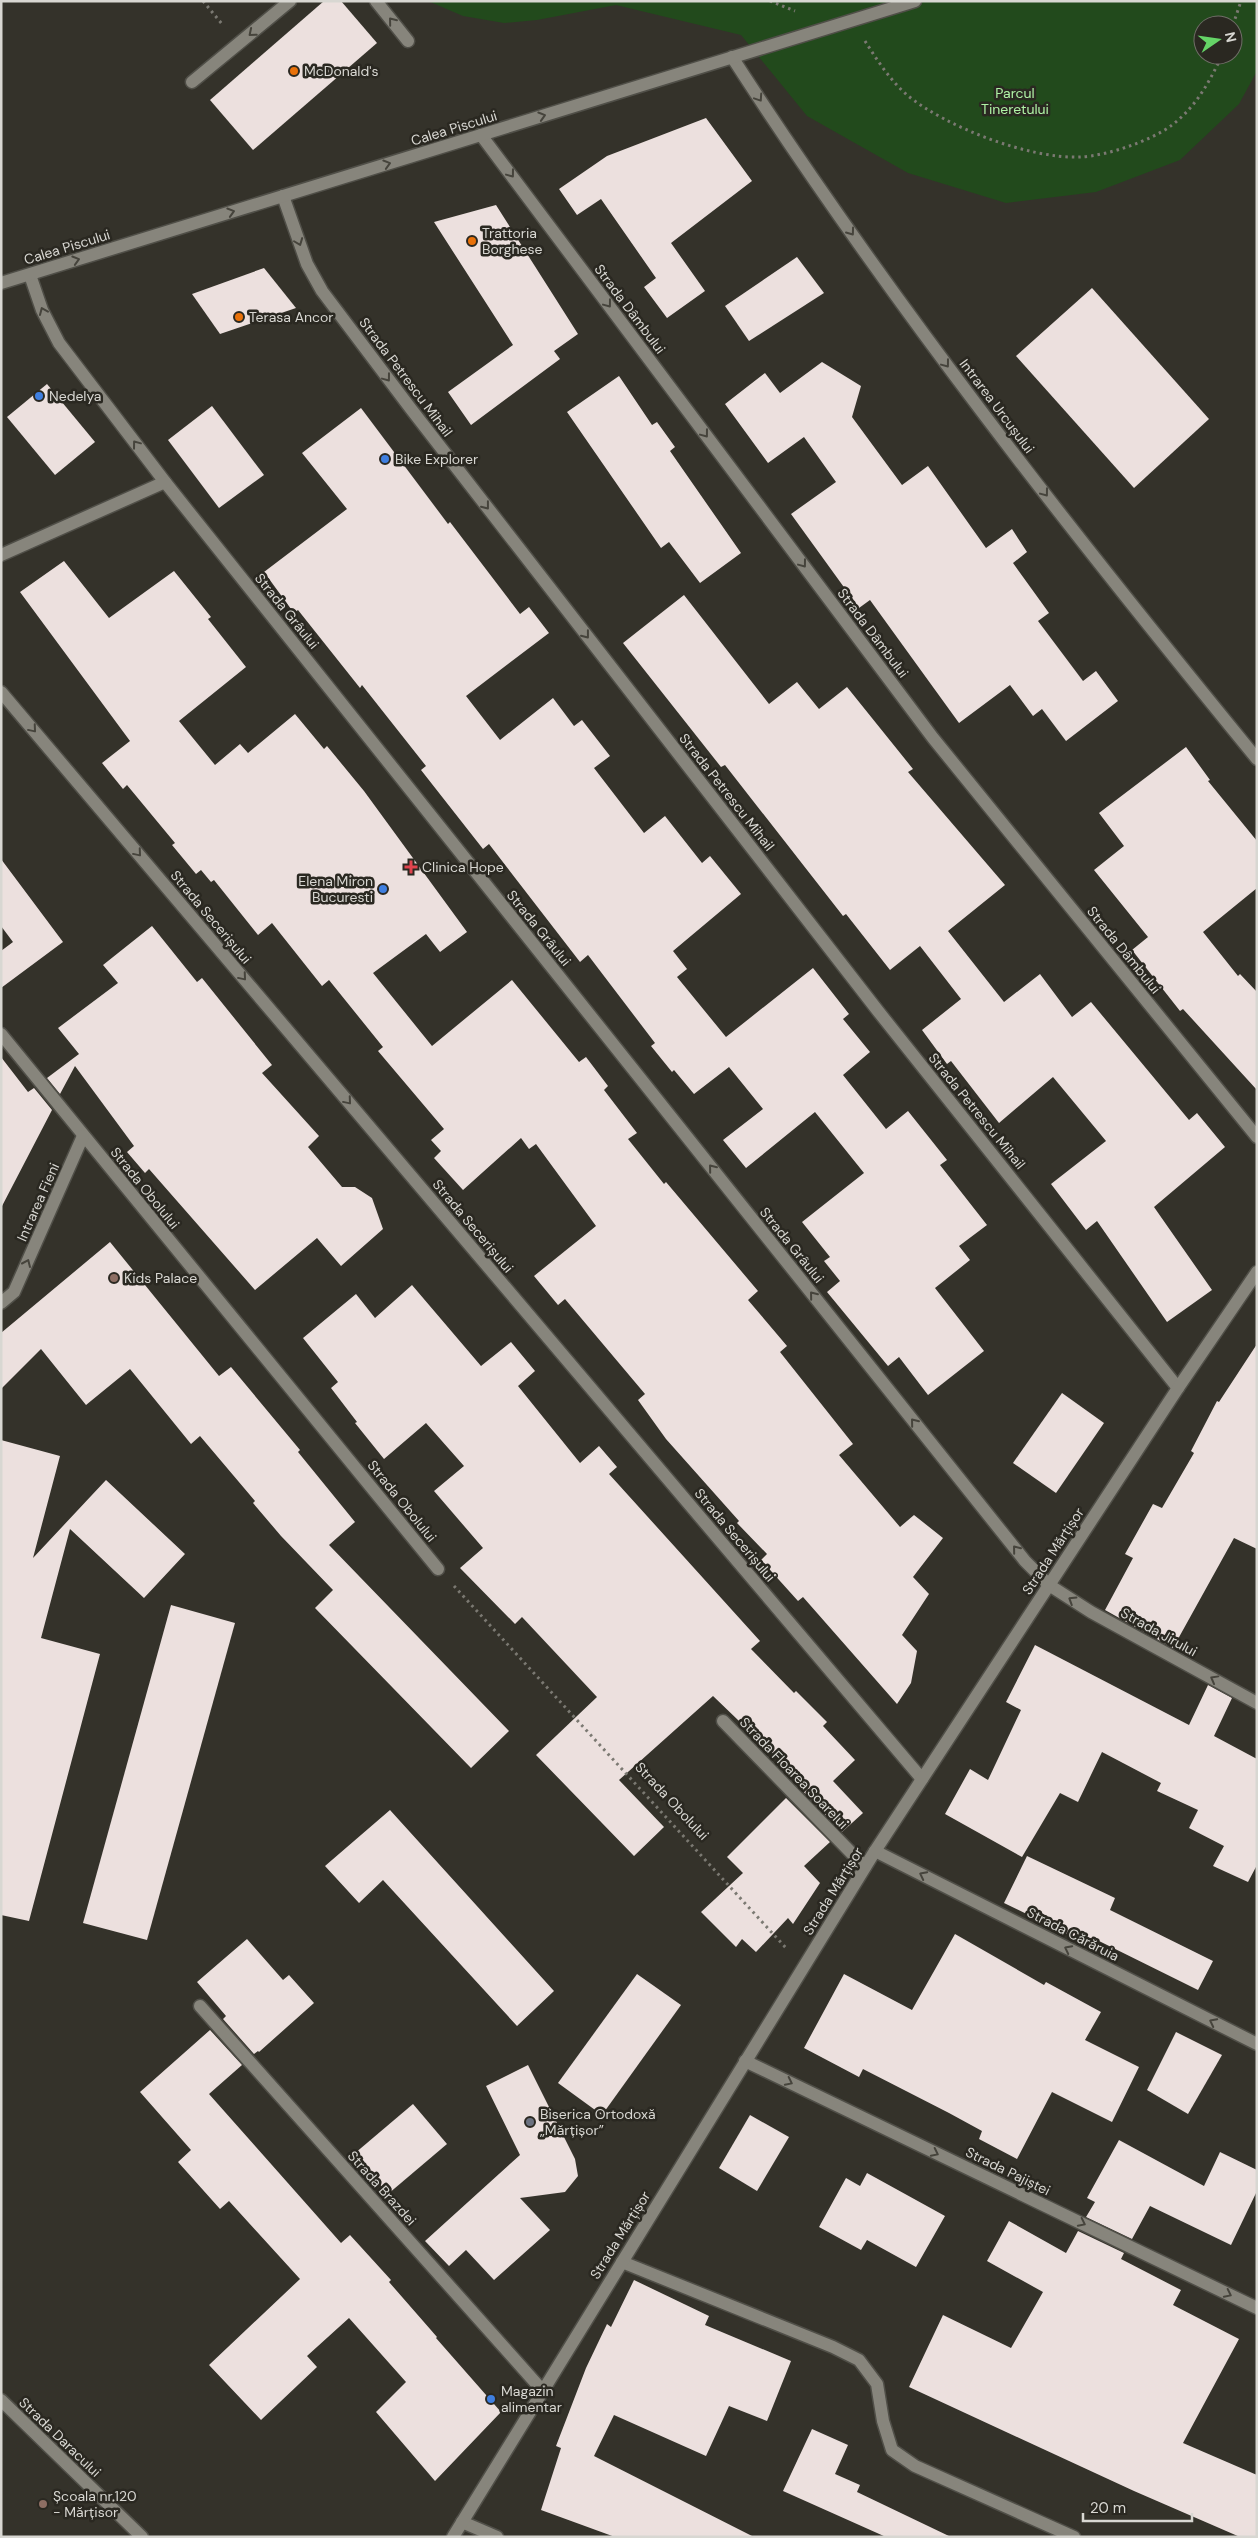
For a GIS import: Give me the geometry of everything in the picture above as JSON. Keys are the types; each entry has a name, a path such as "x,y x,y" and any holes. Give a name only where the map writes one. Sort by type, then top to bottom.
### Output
{"street":[{"path":"192,82 290,1"},
{"path":"376,1 408,42"},
{"name":"Calea Piscului","path":"1,283 915,1"},
{"name":"Intrarea Urcușului","path":"732,57 850,232 946,364 1120,592 1257,759"},
{"name":"Strada Dâmbului","path":"482,135 933,738 1257,1137"},
{"name":"Strada Petrescu Mihail","path":"283,196 314,277 340,314 872,1004 1178,1388"},
{"name":"Strada Grâului","path":"30,274 42,310 59,343 165,482 1025,1561 1048,1585"},
{"path":"1,555 165,482"},
{"name":"Strada Secerișului","path":"1,692 922,1779"},
{"name":"Strada Obolului","path":"1,1034 438,1569"},
{"name":"Intrarea Fieni","path":"1,1303 14,1292 83,1136"},
{"name":"Strada Mărțișor","path":"452,2537 875,1851 1048,1585 1257,1272"},
{"name":"Strada Jirului","path":"1048,1585 1091,1612 1257,1703"},
{"name":"Strada Floarea Soarelui","path":"723,1721 865,1867"},
{"name":"Strada Cărăruia","path":"875,1851 1257,2044"},
{"name":"Strada Brazdei","path":"200,2006 542,2390"},
{"name":"Strada Pajiștei","path":"745,2061 1257,2308"},
{"path":"622,2262 834,2347 859,2360 877,2384 883,2421 892,2450 915,2466 1074,2537"},
{"name":"Strada Daracului","path":"1,2400 142,2537"},
{"path":"462,2522 497,2537"}],"path":[{"path":"203,1 227,29"},
{"path":"1236,15 1241,1"},
{"path":"851,21 886,72 907,94 931,111 968,131 1005,144 1045,153 1080,157 1130,147 1172,125 1207,88 1217,65"},
{"name":"Strada Obolului","path":"438,1569 804,1966"}],"green space":[{"name":"Parcul Tineretului","path":"428,1 1257,1 1257,71 1239,104 1180,160 1096,192 1006,203 908,173 807,116 741,35 616,5 537,20 504,23 463,16"}],"building":[{"name":"McDonald's","path":"324,1 341,1 377,43 253,150 210,100"},
{"path":"706,118 752,181 671,243 705,291 667,318 644,287 656,278 601,199 577,215 559,189 607,156"},
{"path":"496,205 578,334 554,351 560,359 471,425 448,392 513,345 434,222"},
{"path":"797,257 824,293 749,341 725,306"},
{"name":"Terasa Ancor","path":"264,268 296,308 220,334 192,294"},
{"path":"1092,288 1209,419 1134,488 1016,356"},
{"path":"822,362 861,386 852,417 902,485 928,466 986,548 1012,529 1027,552 1013,563 1049,613 1038,621 1083,681 1096,671 1118,701 1066,741 1042,709 1033,716 1010,685 959,723 870,600 859,608 791,514 836,482 804,437 768,463 725,404 765,373 780,393"},
{"path":"619,376 652,425 657,422 675,447 670,451 741,553 700,583 669,542 661,548 567,412"},
{"path":"47,384 95,442 55,475 7,417"},
{"path":"212,406 264,475 219,508 168,440"},
{"path":"361,408 448,524 450,522 520,614 529,607 549,633 466,696 500,740 553,698 574,726 582,720 610,756 594,768 644,833 665,816 702,863 710,856 741,894 673,951 687,969 677,977 726,1037 813,968 849,1014 843,1019 870,1052 843,1075 886,1129 908,1111 947,1160 940,1165 987,1225 959,1246 970,1260 935,1288 984,1351 928,1395 899,1357 888,1366 827,1292 840,1281 824,1261 830,1257 802,1222 864,1173 815,1112 746,1168 723,1140 763,1109 729,1067 694,1094 674,1070 672,1072 651,1046 655,1043 588,955 580,962 489,844 483,849 421,770 426,766 362,685 360,688 298,610 294,613 264,572 347,509 302,453"},
{"path":"64,561 109,618 174,571 211,617 208,619 246,667 179,721 215,765 240,744 248,753 295,714 324,749 327,746 364,791 467,932 440,952 426,934 373,973 432,1046 512,980 579,1062 586,1057 608,1086 604,1090 637,1133 628,1139 664,1184 666,1182 758,1291 748,1300 787,1346 780,1352 853,1444 839,1455 900,1527 914,1515 943,1538 913,1577 929,1594 902,1635 917,1651 911,1683 897,1704 803,1597 798,1601 761,1560 767,1554 737,1523 739,1521 666,1439 638,1400 645,1394 565,1299 558,1305 534,1276 596,1226 536,1144 529,1149 521,1138 463,1190 434,1158 441,1151 431,1140 444,1129 378,1051 383,1047 329,980 322,986 272,923 258,935 214,880 211,882 201,870 196,874 172,845 175,843 127,785 123,789 102,763 130,741 20,592"},
{"path":"684,595 769,704 797,682 819,709 847,687 913,769 908,772 1005,885 948,931 1004,1002 1040,974 1072,1017 1091,1002 1189,1120 1197,1113 1225,1147 1154,1207 1212,1290 1167,1322 1097,1221 1086,1230 1051,1184 1106,1141 1053,1077 999,1123 951,1061 947,1064 922,1030 961,999 920,946 890,970 846,914 843,916 725,765 721,767 623,643"},
{"path":"1186,747 1210,780 1208,781 1257,841 1257,888 1203,932 1238,976 1240,974 1257,992 1257,1090 1183,1009 1180,1011 1132,950 1148,937 1094,870 1124,846 1099,813"},
{"path":"1,859 63,942 1,988 1,951 13,942 1,926"},
{"path":"152,926 197,982 202,978 272,1065 262,1073 319,1136 308,1147 342,1187 355,1187 372,1198 383,1229 341,1266 317,1238 255,1290 149,1169 145,1173 127,1152 134,1146 75,1066 60,1094 47,1078 79,1054 58,1028 118,983 103,965"},
{"path":"1,1057 28,1092 34,1088 52,1110 1,1208"},
{"path":"110,1242 219,1376 231,1367 300,1450 298,1452 355,1522 329,1545 509,1731 471,1768 315,1608 333,1590 281,1536 253,1503 255,1501 200,1436 191,1444 130,1369 86,1405 41,1349 1,1389 1,1333"},
{"path":"412,1285 481,1366 511,1342 535,1371 518,1386 580,1463 599,1446 617,1467 609,1474 760,1641 751,1649 794,1693 796,1691 827,1722 823,1726 855,1760 833,1781 863,1813 842,1832 798,1786 785,1770 788,1768 713,1696 619,1780 664,1827 634,1856 536,1755 597,1697 522,1617 515,1624 460,1568 483,1548 434,1491 464,1466 426,1423 384,1459 355,1423 357,1422 331,1388 338,1382 303,1338 356,1294 375,1318"},
{"path":"1257,1344 1257,1549 1234,1538 1173,1648 1105,1610 1133,1558 1125,1554 1153,1504 1162,1508 1194,1453 1191,1451 1217,1401 1219,1402"},
{"path":"1062,1393 1104,1423 1056,1493 1013,1463"},
{"path":"1,1440 60,1456 33,1558 106,1480 185,1554 144,1598 70,1529 41,1638 100,1654 29,1921 1,1915"},
{"path":"171,1605 235,1623 147,1940 83,1923"},
{"path":"1035,1645 1189,1725 1208,1685 1232,1698 1214,1736 1257,1759 1257,1865 1248,1882 1213,1866 1224,1846 1189,1828 1198,1810 1157,1791 1161,1783 1102,1752 1078,1802 1060,1793 1022,1857 945,1814 970,1769 988,1780 1021,1710 1006,1702"},
{"path":"786,1798 830,1842 804,1866 820,1883 793,1924 788,1918 756,1952 742,1939 736,1947 701,1912 743,1873 727,1857"},
{"path":"390,1810 554,1991 517,2026 383,1880 359,1903 325,1866"},
{"path":"1027,1856 1115,1898 1110,1910 1213,1961 1198,1990 1095,1939 1092,1946 1004,1903"},
{"path":"955,1934 1044,1985 1046,1982 1101,2012 1085,2040 1139,2067 1112,2122 1052,2092 1017,2159 979,2139 982,2131 949,2113 863,2069 859,2077 804,2048 844,1974 912,2010"},
{"path":"247,1939 283,1980 289,1975 314,2003 259,2052 254,2054 223,2019 226,2016 197,1982"},
{"path":"637,1974 681,2005 602,2115 558,2083"},
{"path":"210,2030 242,2065 209,2094 341,2243 350,2235 391,2280 389,2282 501,2412 435,2481 376,2412 406,2382 349,2318 307,2356 317,2367 261,2420 209,2365 300,2279 229,2201 220,2209 178,2162 191,2150 140,2092"},
{"path":"1176,2032 1222,2055 1188,2114 1147,2090"},
{"path":"528,2065 575,2159 578,2176 565,2192 520,2198 550,2230 494,2280 466,2250 449,2266 425,2241 520,2155 486,2086"},
{"path":"413,2104 447,2144 388,2194 354,2154"},
{"path":"750,2115 789,2137 757,2191 719,2168"},
{"path":"1119,2140 1204,2186 1220,2152 1257,2170 1257,2191 1231,2245 1150,2206 1132,2239 1086,2217 1095,2202 1087,2198"},
{"path":"867,2173 945,2216 916,2267 867,2240 861,2250 819,2227 846,2178 860,2186"},
{"path":"1009,2221 1066,2253 1078,2231 1124,2253 1121,2259 1181,2290 1173,2305 1239,2339 1183,2443 1257,2475 1257,2537 1240,2537 1134,2491 909,2387 943,2315 1011,2348 1043,2292 987,2261"},
{"path":"634,2280 709,2316 705,2325 791,2361 767,2421 729,2406 706,2456 614,2415 594,2456 754,2537 615,2537 541,2510 561,2448 556,2446 586,2368 607,2324 611,2327"},
{"path":"812,2429 848,2445 835,2474 860,2485 857,2492 951,2537 886,2537 783,2491"}],"place":[{"name":"McDonald's","path":"294,71"},
{"name":"Trattoria Borghese","path":"472,241"},
{"name":"Terasa Ancor","path":"239,317"},
{"name":"Nedelya","path":"39,396"},
{"name":"Bike Explorer","path":"385,459"},
{"name":"Clinica Hope","path":"411,867"},
{"name":"Elena Miron Bucuresti","path":"383,889"},
{"name":"Kids Palace","path":"114,1278"},
{"name":"Biserica Ortodoxă „Mărțișor”","path":"530,2122"},
{"name":"Magazin alimentar","path":"491,2399"},
{"name":"Școala nr.120 - Mărțisor","path":"43,2504"}]}
